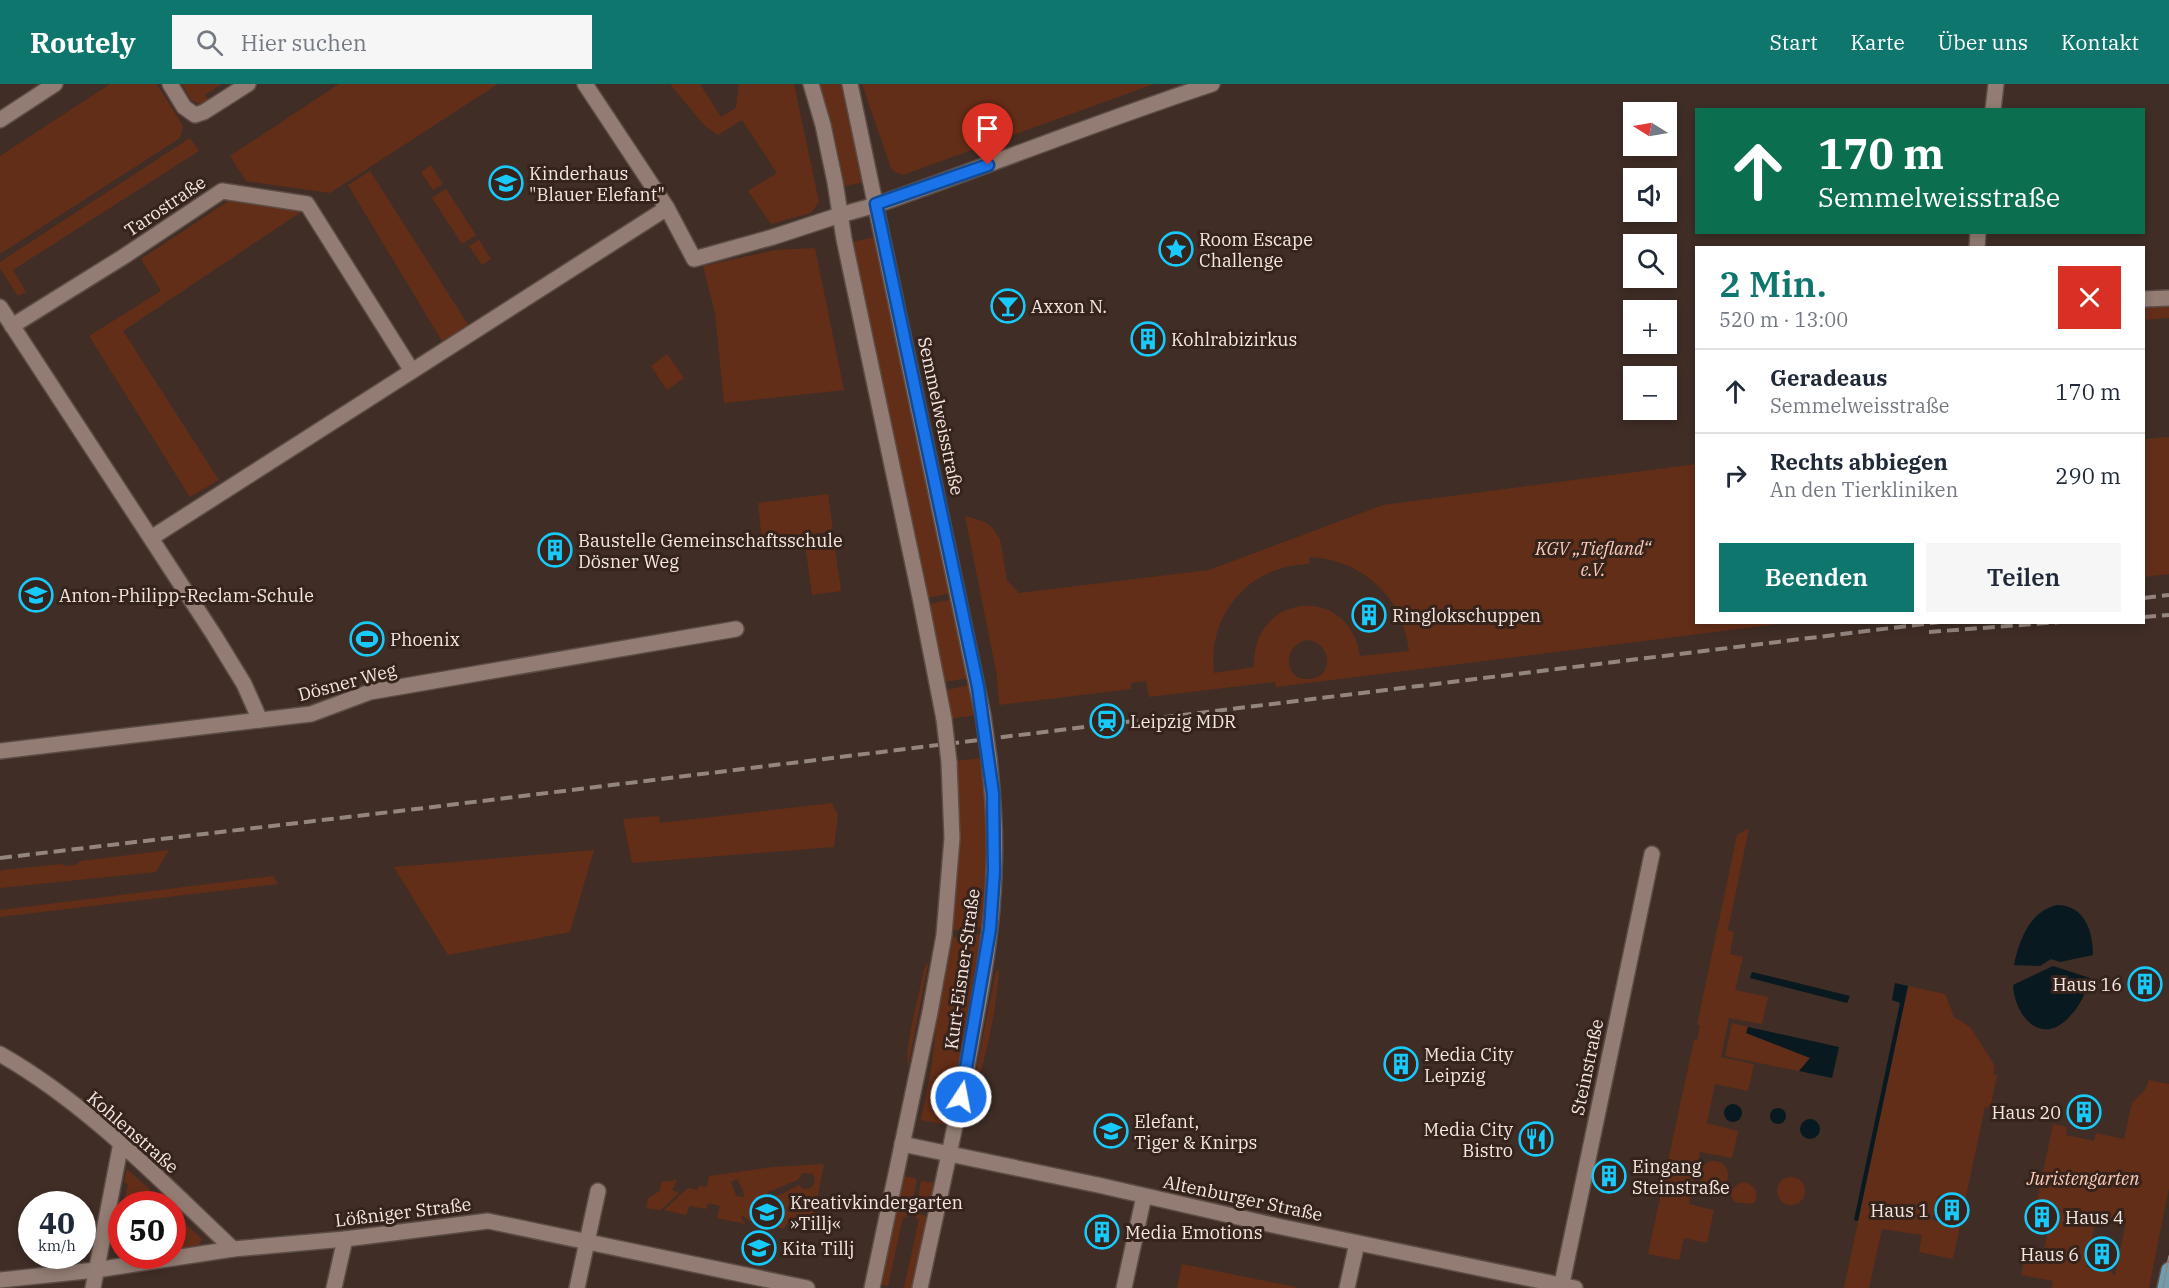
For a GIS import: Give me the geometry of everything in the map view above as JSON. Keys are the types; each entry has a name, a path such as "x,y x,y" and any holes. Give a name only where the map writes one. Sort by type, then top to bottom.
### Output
{"main road":[{"path":"2165,1288 2169,1270"}],"street":[{"path":"0,120 55,84"},
{"path":"170,84 184,107 195,115 204,112 248,84"},
{"path":"585,84 667,208 694,259 876,204 1212,84"},
{"path":"811,84 823,125 840,215"},
{"name":"Semmelweisstraße","path":"850,84 983,715 989,758"},
{"path":"1993,108 1996,84"},
{"name":"Tarostraße","path":"12,326 123,257 222,191 307,204 412,371"},
{"path":"151,538 667,208"},
{"name":"Kurt-Eisner-Straße","path":"840,215 944,719 949,762 952,838 948,910 930,1012 872,1288"},
{"path":"2145,299 2169,298"},
{"path":"0,307 238,674 260,720"},
{"name":"Dösner Weg","path":"0,751 311,714 370,693 736,629"},
{"name":"Kurt-Eisner-Straße","path":"920,1288 970,1053 990,929 994,840 993,794 989,758"},
{"name":"Steinstraße","path":"1566,1287 1652,854"},
{"name":"Kohlenstraße","path":"0,1054 33,1072 121,1143 232,1249"},
{"path":"93,1288 121,1143"},
{"name":"Altenburger Straße","path":"902,1144 1566,1287"},
{"path":"577,1288 598,1191"},
{"path":"1124,1288 1144,1196"},
{"name":"Lößniger Straße","path":"0,1280 96,1270 232,1249 345,1239 488,1221 588,1240 807,1288"},
{"path":"334,1288 345,1239"},
{"path":"1347,1288 1357,1243"}],"green space":[{"path":"110,84 157,84 183,126 180,138 0,254 0,156"},
{"path":"182,84 222,84 205,95 208,100 200,104 192,101"},
{"path":"339,84 498,84 330,193 246,181 230,156"},
{"path":"670,84 700,84 721,117 736,108 739,84 794,84 819,202 811,213 771,224 748,191 777,173 742,120 718,135 705,126"},
{"path":"818,84 843,84 864,182 845,186 833,128"},
{"path":"862,84 1154,84 903,175 891,168"},
{"path":"190,138 199,151 13,270 26,292 18,296 0,268 0,262"},
{"path":"431,165 443,184 433,190 421,172"},
{"path":"370,171 469,326 442,341 348,185"},
{"path":"446,189 476,235 462,244 432,198"},
{"path":"233,198 304,210 123,331 219,480 190,497 89,336 161,291 141,259"},
{"path":"875,237 952,593 928,598 852,242"},
{"path":"479,240 491,259 482,265 469,246"},
{"path":"815,248 844,390 724,403 715,313 703,266 775,250"},
{"path":"2169,305 2169,318 2145,320 2145,307"},
{"path":"667,354 684,378 667,390 651,366"},
{"path":"2169,437 2169,574 2145,577 2145,439"},
{"name":"KGV „Tiefland“ e.V.","path":"1695,464 1695,624 1778,624 1276,687 1275,682 1149,697 1146,681 1131,683 1131,689 999,705 997,676 965,516 983,521 992,527 1000,539 1007,580 1019,593 1209,570 1383,505","holes":["1310,557 1347,565 1363,574 1389,598 1405,632 1409,651 1360,656 1352,632 1339,616 1321,608 1302,606 1284,611 1268,623 1257,642 1254,667 1214,673 1214,651 1225,613 1251,583 1268,573 1309,564","1307,640 1316,642 1326,653 1326,667 1323,673 1309,679 1294,675 1289,662 1293,649 1299,643"]},
{"path":"828,494 833,531 762,541 758,503"},
{"path":"833,533 841,591 812,595 804,537"},
{"path":"953,599 969,678 944,682 929,604"},
{"path":"970,685 976,715 950,719 946,690"},
{"path":"983,758 988,842 984,927 954,930 952,929 957,887 959,824 955,761"},
{"path":"832,803 838,815 834,847 632,863 623,819 659,816 660,823"},
{"path":"1749,828 1728,930 1734,932 1730,954 1743,957 1735,990 1768,997 1762,1024 1729,1018 1721,1057 1754,1064 1748,1091 1715,1084 1707,1123 1738,1131 1732,1158 1700,1152 1689,1204 1714,1210 1707,1243 1684,1238 1679,1260 1648,1254 1694,1040 1697,1040 1700,1025 1697,1025 1737,835"},
{"path":"169,850 156,872 0,888 2,870 62,864 76,865 81,861"},
{"path":"594,850 570,932 448,955 394,867"},
{"path":"273,876 278,884 0,917 0,910"},
{"path":"984,934 974,997 948,1125 921,1120 951,938"},
{"path":"929,960 908,1067 910,1033 924,969"},
{"path":"996,971 999,971 998,983 990,1036 981,1071 971,1096"},
{"path":"1908,986 1945,994 1954,1017 1970,1027 1995,1066 1993,1074 1997,1075 1990,1108 1985,1107 1965,1201 1938,1195 1932,1220 1960,1226 1953,1259 1919,1252 1922,1235 1882,1229 1869,1288 1844,1288"},
{"path":"1732,1023 1748,1027 1747,1033 1811,1058 1799,1071 1725,1056"},
{"name":"Juristengarten","path":"2149,1080 2169,1084 2169,1188 2149,1288 2052,1288 2053,1281 2021,1275 2026,1252 2043,1255 2053,1204 2037,1201 2053,1124 2067,1127 2066,1135 2094,1141 2096,1133 2124,1139 2132,1103 2145,1090","holes":["2097,1215 2126,1221 2115,1276 2111,1272 2086,1267"]},
{"path":"1714,1161 1724,1165 1728,1175 1724,1185 1714,1189 1704,1185 1700,1175 1704,1165"},
{"path":"824,1164 813,1220 793,1220 783,1229 773,1225 763,1214 764,1204 771,1197 799,1185 803,1189 811,1188 815,1182 813,1174 803,1173 798,1180 768,1192 758,1207 761,1222 750,1221 743,1216 741,1217 745,1224 717,1218 720,1206 708,1203 706,1209 690,1206 686,1215 664,1210 688,1188 697,1190 699,1186 707,1187 709,1176 773,1167","holes":["737,1179 744,1197 736,1196 731,1182"]},
{"path":"127,1169 152,1191 127,1191 128,1184 124,1183"},
{"path":"903,1176 915,1178 917,1181 912,1201 904,1200 900,1194"},
{"path":"1791,1177 1801,1181 1805,1191 1801,1201 1791,1205 1781,1201 1777,1191 1781,1181"},
{"path":"677,1180 672,1190 679,1193 661,1210 646,1208 648,1198 660,1191 661,1182"},
{"path":"921,1181 935,1183 931,1202 927,1206 917,1203"},
{"path":"1743,1182 1753,1186 1756,1191 1755,1202 1751,1204 1735,1202 1731,1196 1734,1188"},
{"path":"898,1208 905,1210 907,1217 903,1217 888,1286 880,1284"},
{"path":"917,1214 925,1215 927,1224 913,1288 904,1288 919,1219 915,1218"},
{"path":"186,1224 202,1239 199,1245 186,1248"},
{"path":"1182,1264 1296,1287 1296,1288 1177,1288"}],"shaded area":[{"path":"2057,905 2067,906 2086,921 2093,955 2060,962 2051,959 2040,966 2014,965 2027,928 2040,913"},
{"path":"2053,966 2090,978 2075,1011 2061,1025 2041,1029 2032,1025 2025,1018 2015,997 2013,985"},
{"path":"1752,972 1850,996 1847,1003 1750,978"},
{"path":"1895,983 1908,986 1858,1221 1854,1220 1900,1003 1892,1000"},
{"path":"1748,1027 1839,1047 1832,1078 1799,1071 1810,1058 1746,1033"},
{"path":"1733,1104 1739,1107 1742,1113 1739,1119 1733,1122 1727,1119 1724,1113 1727,1107"},
{"path":"1775,1108 1781,1108 1786,1116 1784,1122 1775,1124 1770,1119 1770,1113"},
{"path":"1810,1119 1817,1122 1820,1129 1817,1136 1810,1139 1803,1136 1800,1129 1803,1122"}],"tram line":[{"path":"2163,1288 2169,1256"}],"railway":[{"path":"2145,598 2169,595"},
{"path":"2145,617 2169,615"},
{"path":"0,858 1924,624"},
{"path":"1929,632 2034,624"}],"place":[{"name":"Kinderhaus \"Blauer Elefant\"","path":"506,183"},
{"name":"Room Escape Challenge","path":"1176,249"},
{"name":"Axxon N.","path":"1008,306"},
{"name":"Kohlrabizirkus","path":"1148,339"},
{"name":"Baustelle Gemeinschaftsschule Dösner Weg","path":"555,550"},
{"name":"Anton-Philipp-Reclam-Schule","path":"36,595"},
{"name":"Ringlokschuppen","path":"1369,615"},
{"name":"Phoenix","path":"367,639"},
{"name":"Leipzig MDR","path":"1107,721"},
{"name":"Haus 16","path":"2145,984"},
{"name":"Media City Leipzig","path":"1401,1064"},
{"name":"Haus 20","path":"2084,1112"},
{"name":"Elefant, Tiger & Knirps","path":"1111,1131"},
{"name":"Media City Bistro","path":"1536,1139"},
{"name":"Eingang Steinstraße","path":"1609,1176"},
{"name":"Haus 1","path":"1952,1210"},
{"name":"Kreativkindergarten »Tillj«","path":"767,1212"},
{"name":"Haus 4","path":"2042,1217"},
{"name":"Media Emotions","path":"1102,1232"},
{"name":"Kita Tillj","path":"759,1248"},
{"name":"Haus 6","path":"2102,1254"}],"route":[{"path":"961,1097 984,976 990,929 994,871 993,794 978,687 876,204 988,165"}]}
